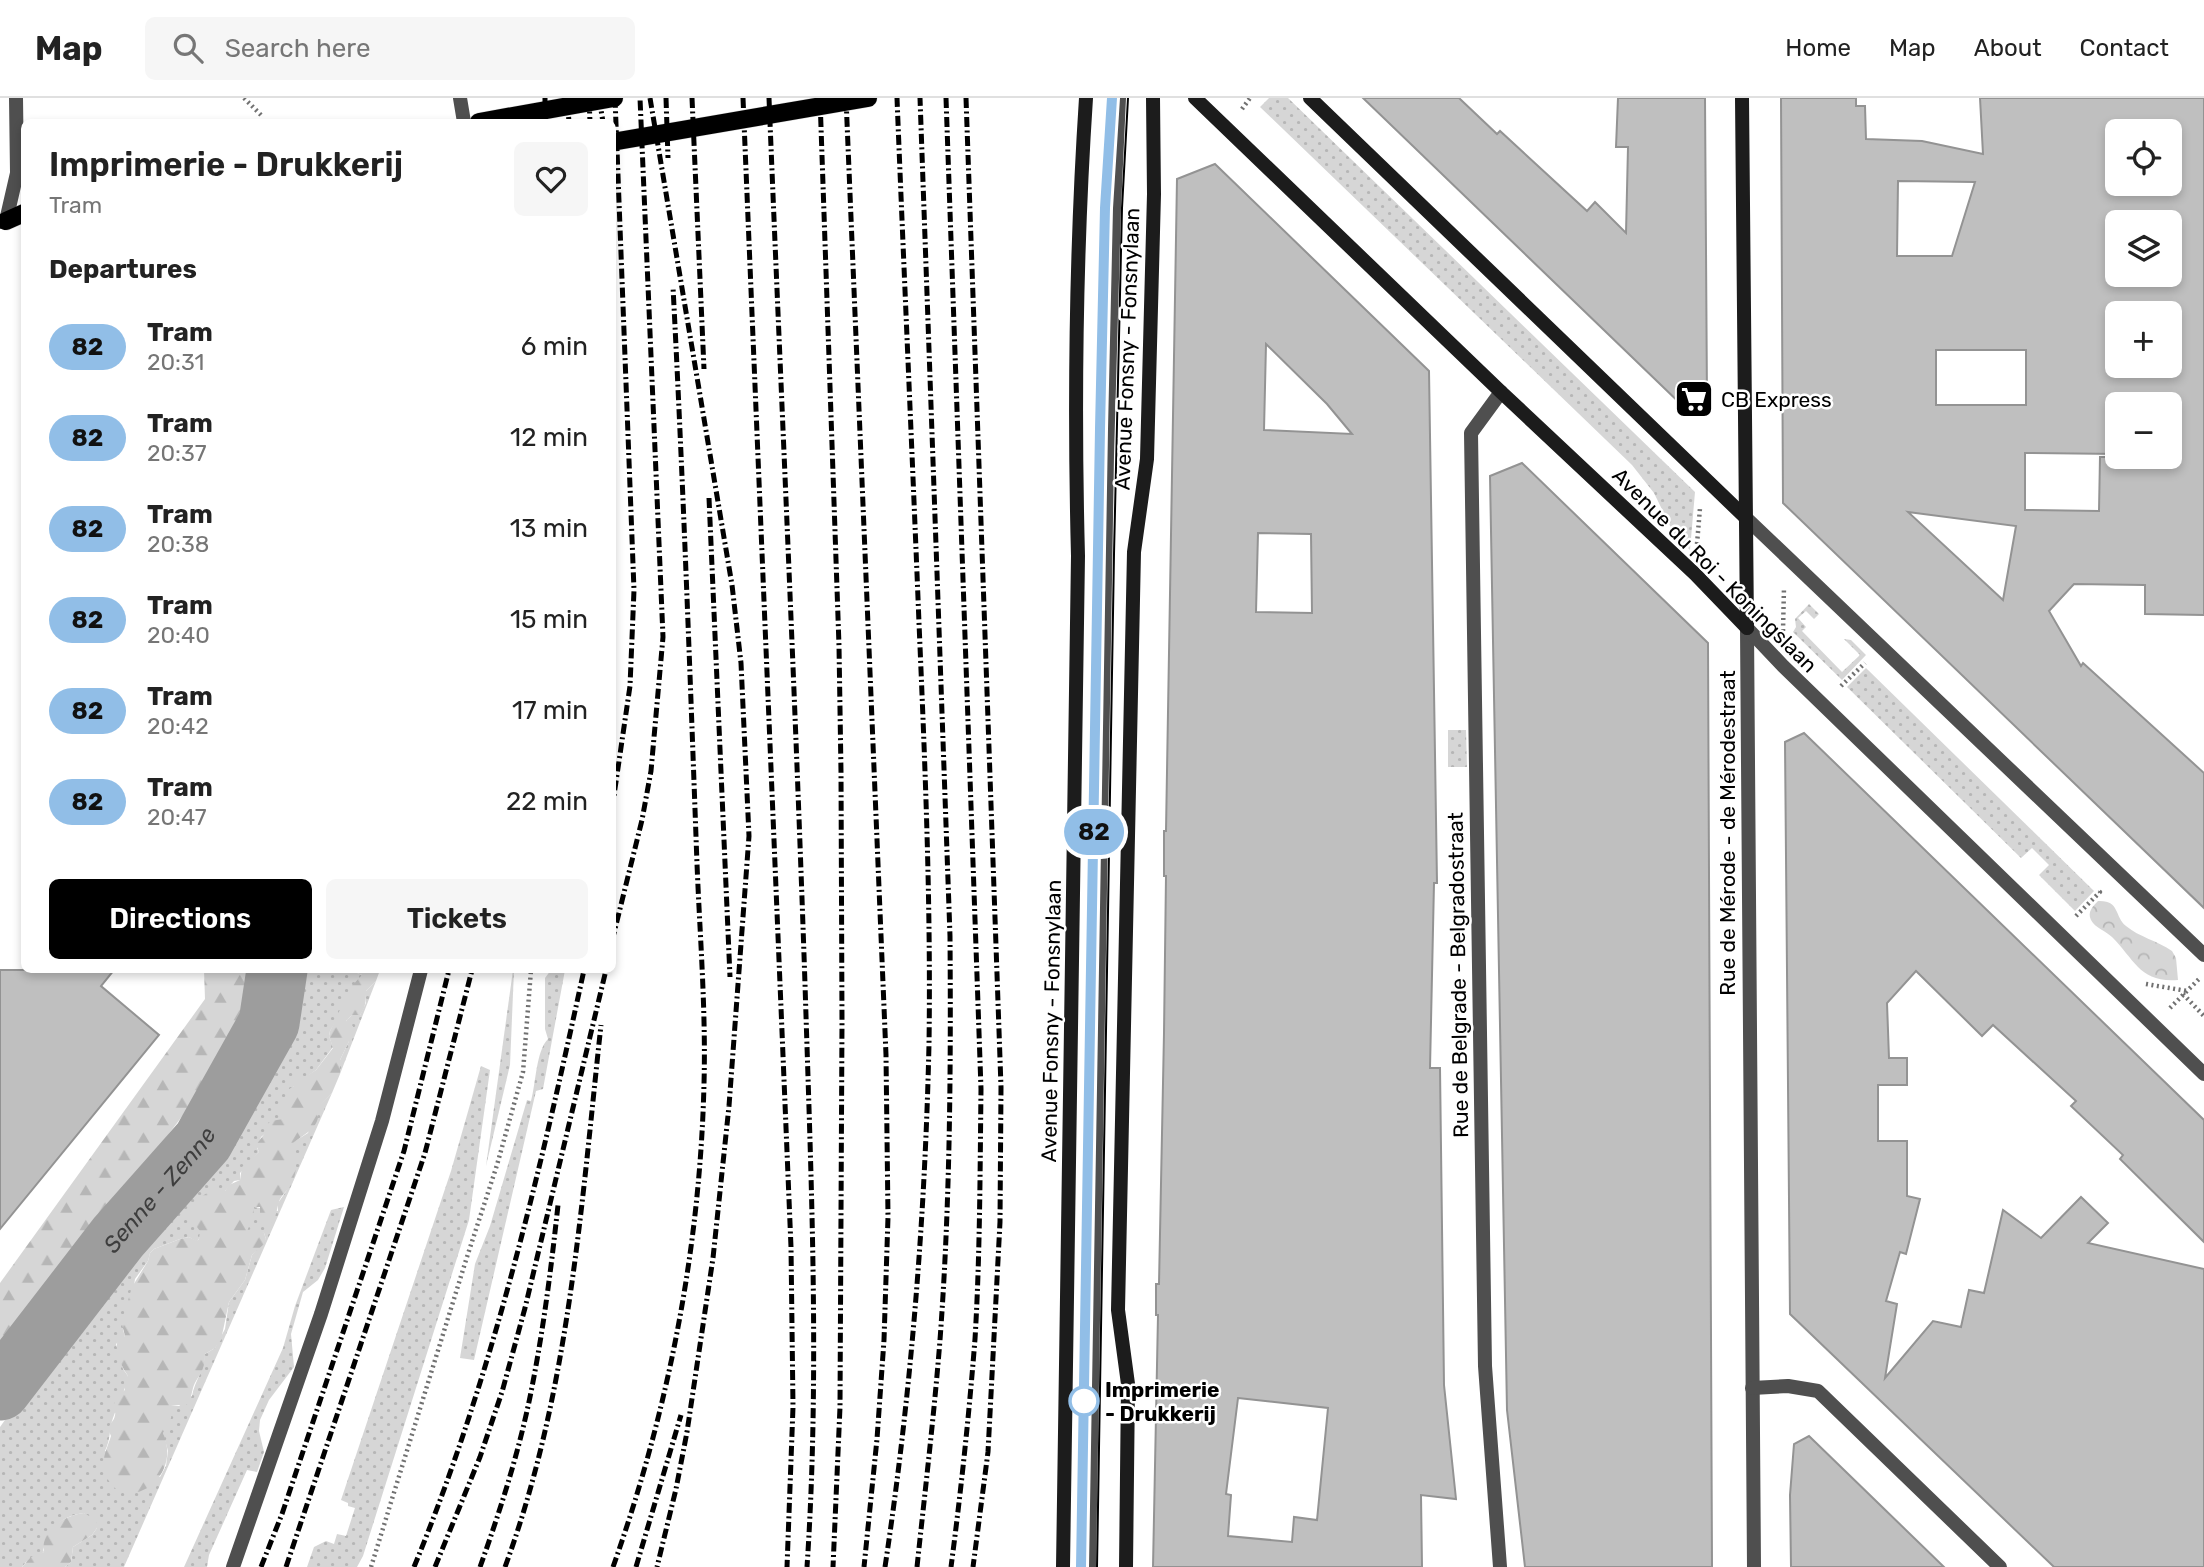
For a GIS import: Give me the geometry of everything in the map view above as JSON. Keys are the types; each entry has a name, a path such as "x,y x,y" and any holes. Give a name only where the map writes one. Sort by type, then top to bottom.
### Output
{"main road":[{"path":"496,119 614,98"},
{"path":"616,141 868,98"},
{"name":"Avenue Fonsny - Fonsnylaan","path":"1063,1567 1078,556 1075,452 1086,98"},
{"name":"Avenue Fonsny - Fonsnylaan","path":"1126,1567 1128,1384 1118,1310 1134,552 1147,459 1154,194 1153,98"},
{"name":"Avenue du Roi - Koningslaan","path":"1195,98 1695,574 1747,628"},
{"path":"1310,98 1745,517"},
{"name":"Rue de Mérode - de Mérodestraat","path":"1742,98 1747,628"},
{"path":"2,224 21,215"},
{"path":"2,224 21,225"}],"street":[{"path":"2,224 17,173 16,98"},
{"path":"460,98 464,119"},
{"name":"Avenue Fonsny - Fonsnylaan","path":"1090,1567 1107,456 1119,98"},
{"name":"Rue de Belgrade - Belgradostraat","path":"1500,1567 1485,1366 1471,433 1501,392"},
{"path":"1745,517 2204,955"},
{"name":"Avenue du Roi - Koningslaan","path":"1747,628 1793,676 2204,1074"},
{"name":"Rue de Mérode - de Mérodestraat","path":"1747,628 1754,1567"},
{"path":"233,1567 321,1314 382,1121 420,973"},
{"path":"1752,1388 1788,1386 1818,1391 2000,1567"}],"path":[{"path":"244,98 262,116"},
{"path":"1696,556 1701,497"},
{"path":"1783,640 1784,584"},
{"path":"1841,686 1864,662 1874,672"},
{"path":"2077,916 2100,892 2090,883"},
{"path":"371,1567 497,1165 523,1072 531,973"},
{"path":"2162,1016 2204,974"},
{"path":"2145,983 2185,992 2204,1016"}],"green space":[{"path":"1269,98 1288,98 1695,492 1690,550 1674,534 1654,493 1632,465 1260,107"},
{"path":"1809,604 1819,614 1814,619 1806,611 1798,618 1806,627 1802,631 1842,672 1860,655 1844,639 1851,640 1866,655 1842,680 1793,632 1796,627 1795,619"},
{"path":"1866,668 2094,891 2075,911 2039,875 2049,865 2032,848 2021,858 1847,687"},
{"path":"1448,730 1466,730 1467,767 1448,767"},
{"path":"2098,901 2110,903 2122,922 2131,930 2172,951 2176,958 2178,980 2165,980 2146,974 2112,937 2095,925 2090,912"},
{"path":"204,973 250,973 244,1007 216,1071 0,1359 0,1283 205,999"},
{"path":"301,973 362,975 330,1031 333,1047 316,1070 294,1086 287,1097 283,1119 261,1137 257,1148 259,1152 240,1173 240,1180 234,1181 225,1191 200,1231 197,1242 189,1237 154,1249 135,1279 128,1323 123,1330 125,1336 116,1344 123,1369 128,1376 105,1451 160,1477 166,1466 168,1451 163,1433 171,1405 179,1406 192,1396 205,1354 215,1348 225,1329 229,1302 245,1280 252,1255 266,1239 264,1233 247,1230 254,1207 278,1211 278,1203 287,1190 292,1143 308,1133 316,1108 332,1093 124,1567 65,1567 71,1562 73,1547 92,1535 97,1528 84,1513 62,1520 49,1536 44,1552 22,1567 0,1567 0,1427 107,1277 140,1254 269,1076 291,1024"},
{"path":"357,973 379,973 376,981 366,991 365,1004 360,1015 352,1015 346,1021 353,1026 352,1035 340,1060 340,1074 332,1093 317,1108 315,1125 293,1143 296,1160 294,1177 280,1198 270,1224 260,1221 260,1207 254,1207 254,1219 247,1230 258,1229 264,1233 264,1244 252,1255 245,1280 229,1302 221,1340 205,1354 204,1366 189,1403 171,1405 170,1420 163,1433 167,1451 165,1467 157,1480 146,1489 133,1493 121,1492 111,1483 104,1464 111,1436 109,1426 115,1414 114,1403 125,1390 124,1381 128,1376 119,1358 117,1344 118,1339 125,1336 122,1324 128,1323 124,1314 132,1287 154,1249 189,1237 197,1241 199,1239 200,1231 190,1218 190,1210 205,1194 214,1190 225,1191 229,1185 240,1180 242,1167 259,1152 256,1145 265,1133 265,1126 271,1121 283,1119 280,1106 287,1097 286,1091 294,1086 293,1081 299,1075 305,1077 316,1070 333,1048 330,1031 350,988 362,975"},
{"path":"513,973 514,973 510,1065 486,1166"},
{"path":"549,973 564,973 543,1089 536,1091 474,1360 460,1358 475,1264 490,1226 527,1100 531,1101 541,1051 548,1039 545,1029 545,978"},
{"path":"376,981 340,1074 340,1060 349,1041 346,1021 352,1015 360,1015 366,1003 366,991"},
{"path":"481,1066 490,1070 469,1220 363,1556 357,1567 307,1567 314,1547 326,1541 334,1544 337,1534 346,1536 355,1508 341,1500 451,1171"},
{"path":"344,1207 325,1268 318,1280 303,1292 291,1334 294,1367 269,1400 260,1420 259,1431 264,1452 257,1472 247,1470 209,1555 207,1567 184,1567 283,1348 295,1306 331,1210"},
{"path":"84,1513 96,1520 97,1528 92,1535 73,1547 71,1562 65,1567 22,1567 31,1557 44,1552 46,1537 55,1525 76,1514"}],"building":[{"path":"1363,98 1459,98 1497,134 1500,131 1587,211 1595,202 1626,233 1628,147 1616,147 1618,98 1705,98 1707,401 1687,410"},
{"path":"1781,98 1856,98 1856,106 1865,106 1866,139 1922,141 1983,154 1980,98 2204,98 2204,615 2145,614 2145,585 2074,584 2049,611 2081,666 2083,663 2204,773 2204,908 1783,503","holes":["1898,181 1975,182 1952,256 1897,256","1936,350 2026,350 2026,405 1936,405","1908,512 2016,526 2003,600"]},
{"path":"1215,164 1429,371 1437,883 1434,883 1430,1068 1440,1068 1444,1385 1456,1499 1421,1495 1422,1567 1153,1567 1177,179","holes":["1266,344 1327,404 1352,434 1264,430","1258,533 1311,534 1312,613 1256,612","1238,1398 1328,1408 1317,1520 1294,1517 1292,1542 1228,1536 1231,1495 1226,1494"]},
{"path":"1522,463 1708,643 1712,1567 1525,1567 1507,1410 1490,476"},
{"path":"1804,733 2204,1120 2204,1242 2120,1159 2123,1155 2071,1106 2076,1101 1993,1025 1982,1036 1916,971 1887,1003 1889,1058 1907,1058 1907,1085 1878,1085 1878,1141 1907,1141 1907,1196 1920,1199 1906,1254 1900,1252 1886,1301 1897,1304 1885,1378 1933,1321 1961,1327 1969,1290 1984,1293 2003,1210 2041,1238 2081,1197 2108,1223 2088,1243 2204,1269 2204,1567 2054,1567 1790,1314 1785,742"},
{"path":"0,970 21,970 21,973 112,973 101,986 159,1035 0,1229"},
{"path":"1809,1436 1944,1567 1791,1567 1790,1495 1794,1444"}],"waterway":[{"name":"Senne - Zenne","path":"0,1390 118,1237 203,1141 269,1023 277,973"}],"tram line":[{"path":"1081,1567 1099,456 1105,208 1112,98"},
{"name":"82","path":"1081,1567 1100,429 1105,208 1112,98"},
{"path":"1097,1567 1114,554 1122,208 1128,98"}],"railway":[{"path":"545,98 545,119"},
{"path":"567,98 569,119"},
{"path":"589,98 590,119"},
{"path":"599,98 602,119"},
{"path":"615,98 616,119"},
{"path":"616,925 651,771 663,637 640,98"},
{"path":"650,98 732,585 741,663 749,836 729,1106 713,1258 687,1432 657,1567"},
{"path":"666,98 668,158"},
{"path":"692,98 704,369"},
{"path":"743,98 791,1247 793,1407 787,1567"},
{"path":"769,98 797,762 812,1203 813,1421 807,1567"},
{"path":"820,98 841,772 840,1407 833,1567"},
{"path":"846,98 886,1055 888,1217 884,1340 864,1567"},
{"path":"885,1567 915,1306 929,1044 925,781 897,98"},
{"path":"917,1567 940,1340 948,1188 950,1037 950,936 920,98"},
{"path":"946,98 981,1089 975,1339 951,1567"},
{"path":"966,98 1001,1087 1000,1222 988,1452 973,1567"},
{"path":"616,124 634,590 630,686 616,782"},
{"path":"613,1567 650,1449 678,1329 696,1207 704,1084 703,1002 673,287"},
{"path":"709,498 730,977"},
{"path":"261,1567 282,1514 404,1151 448,973"},
{"path":"286,1567 425,1153 471,973"},
{"path":"414,1567 468,1421 491,1347 532,1197 583,973"},
{"path":"435,1567 480,1457 502,1392 525,1308 605,973"},
{"path":"505,1567 527,1501 558,1367 579,1231 601,1025"},
{"path":"480,1567 508,1483 530,1397 558,1205"},
{"path":"636,1567 681,1415"}],"place":[{"name":"CB Express","path":"1694,399"},
{"name":"Imprimerie - Drukkerij","path":"1084,1401"}]}
